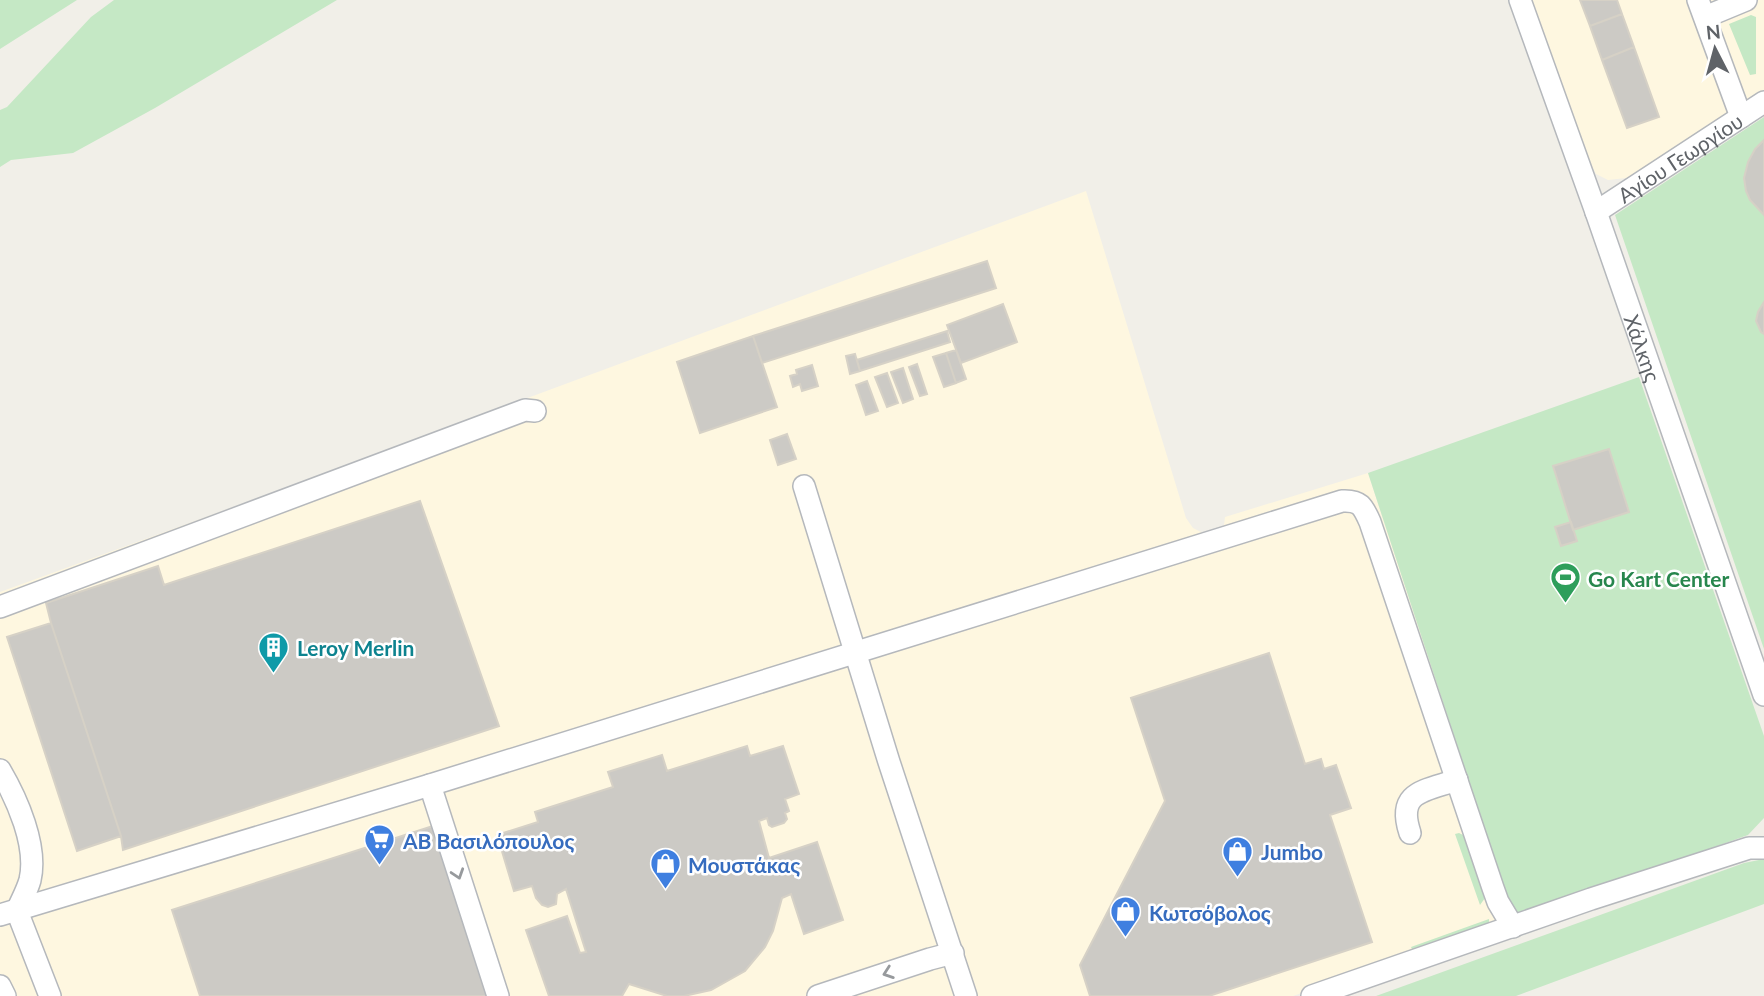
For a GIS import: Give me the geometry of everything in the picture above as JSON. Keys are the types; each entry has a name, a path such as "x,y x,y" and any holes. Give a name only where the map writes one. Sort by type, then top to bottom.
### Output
{"street":[{"name":"Χάλκης","path":"1520,0 1764,695"},
{"path":"1741,117 1701,8 1746,0"},
{"name":"Αγίου Γεωργίου","path":"1596,212 1764,102"},
{"path":"0,607 525,410 535,411"},
{"path":"804,486 889,762 966,996"},
{"path":"9,913 1352,500 1366,511 1498,902 1513,927"},
{"path":"0,770 21,812 31,853 30,881 9,913"},
{"path":"1410,833 1405,815 1409,802 1420,793 1457,780"},
{"path":"430,785 498,996"},
{"path":"1312,996 1759,843"},
{"path":"9,913 50,996"},
{"path":"818,996 953,953"},
{"path":"0,986 5,996"}],"shaded area":[{"path":"1531,0 1764,0 1764,90 1635,177 1608,180 1596,174 1590,162"},
{"path":"1086,191 1186,518 1193,528 1209,533 1217,531 1224,525 1225,517 1368,473 1510,907 1524,915 1293,996 10,996 0,977 0,592"}],"green space":[{"path":"0,0 77,0 0,49"},
{"path":"114,0 337,0 155,108 73,153 11,160 0,167 0,110 7,107 91,17"},
{"path":"1751,15 1756,17 1756,74 1750,75 1729,24"},
{"path":"1764,117 1764,649 1615,215"},
{"name":"Go Kart Center","path":"1639,377 1764,736 1764,818 1748,835 1524,915 1516,913 1510,907 1368,473"},
{"path":"1455,834 1465,836 1485,898 1480,905"},
{"path":"1764,859 1764,904 1516,996 1376,996 1744,863"},
{"path":"1489,919 1489,924 1413,951 1411,947"}],"building":[{"path":"1580,0 1617,0 1622,14 1590,26"},
{"path":"1622,14 1634,47 1602,60 1590,26"},
{"path":"1634,47 1659,117 1627,128 1602,60"},
{"path":"1764,140 1764,215 1750,200 1744,178 1748,162"},
{"path":"987,261 996,288 762,363 753,336"},
{"path":"1764,302 1764,334 1756,321"},
{"path":"1003,304 1017,342 961,363 947,325"},
{"path":"947,331 950,342 860,371 857,360"},
{"path":"753,336 777,407 700,433 677,362"},
{"path":"956,350 966,379 956,383 946,353"},
{"path":"946,353 956,383 944,387 933,357"},
{"path":"855,354 860,371 850,374 846,356"},
{"path":"917,364 927,394 920,396 909,367"},
{"path":"812,365 818,386 802,391 800,384 793,387 790,376 797,374 796,370"},
{"path":"903,368 913,399 903,403 891,372"},
{"path":"887,373 898,403 887,407 875,377"},
{"path":"867,381 878,411 866,415 856,385"},
{"path":"787,434 796,459 778,465 770,440"},
{"path":"1609,449 1629,512 1573,530 1553,466"},
{"name":"Leroy Merlin","path":"420,501 499,726 123,850 121,836 46,603 158,566 164,585"},
{"path":"1571,522 1577,541 1561,546 1555,527"},
{"path":"51,623 121,836 77,851 7,637"},
{"name":"Jumbo","path":"1269,653 1305,764 1321,759 1324,769 1336,765 1351,808 1330,815 1372,942 1209,996 1090,996 1080,965 1165,801 1131,698"},
{"path":"747,746 750,756 783,746 799,794 785,799 789,811 785,813 787,819 784,823 772,827 767,818 759,821 769,858 817,842 843,920 804,934 791,894 782,898 773,931 765,947 745,971 711,990 684,996 667,996 629,984 622,996 549,996 526,930 567,916 580,953 586,952 566,889 557,894 556,904 548,907 536,898 532,886 514,891 497,835 538,822 535,812 613,787 608,772 662,755 667,771"},
{"name":"ΑΒ Βασιλόπουλος","path":"439,824 495,996 200,996 172,910"}],"place":[{"name":"Go Kart Center","path":"1565,605"},
{"name":"Leroy Merlin","path":"274,674"},
{"name":"ΑΒ Βασιλόπουλος","path":"380,867"},
{"name":"Jumbo","path":"1238,878"},
{"name":"Μουστάκας","path":"665,891"},
{"name":"Κωτσόβολος","path":"1126,939"}]}
